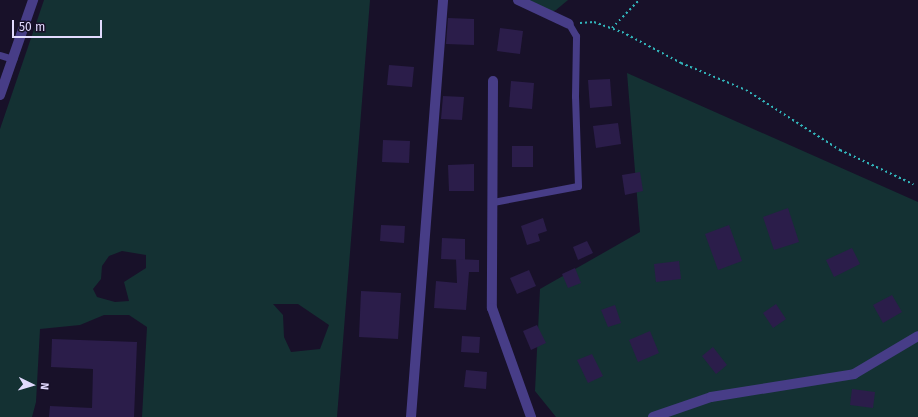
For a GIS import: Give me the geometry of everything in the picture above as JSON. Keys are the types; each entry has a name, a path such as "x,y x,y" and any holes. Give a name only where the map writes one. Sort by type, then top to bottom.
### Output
{"street":[{"path":"0,95 33,0"},
{"path":"411,417 443,0"},
{"path":"518,0 569,24"},
{"path":"493,81 492,308 532,417"},
{"path":"653,417 712,397 854,374 918,336"}],"lane":[{"path":"493,202 578,186 575,96 576,36 569,24"},
{"path":"0,55 13,59"}],"path":[{"path":"612,28 639,0"},
{"path":"569,24 594,22 612,28 681,63 746,90 840,150 912,184"}],"green space":[{"path":"44,0 370,0 337,417 142,417 147,327 129,315 104,315 80,325 40,329 36,402 32,417 0,417 0,129","holes":["122,251 146,255 146,268 124,282 129,301 115,302 97,297 93,289 101,279 102,266 109,256","273,304 298,304 329,325 320,349 291,352 284,337 283,315"]},
{"path":"521,0 568,0 556,10 549,13"},
{"path":"627,73 918,202 918,417 556,417 535,391 540,289 640,232"}],"building":[{"path":"448,18 474,19 474,45 446,44"},
{"path":"500,28 523,31 520,54 497,51"},
{"path":"389,65 414,67 412,87 387,85"},
{"path":"610,79 612,106 590,108 588,80"},
{"path":"511,81 534,83 532,109 509,107"},
{"path":"443,96 464,97 462,120 441,119"},
{"path":"618,123 621,144 596,148 593,126"},
{"path":"383,140 410,141 409,163 382,162"},
{"path":"512,146 533,146 533,167 512,167"},
{"path":"474,164 474,191 449,191 448,165"},
{"path":"640,172 643,191 625,195 622,175"},
{"path":"788,208 799,242 774,250 763,217"},
{"path":"543,218 547,231 538,234 540,241 527,245 521,226"},
{"path":"381,225 405,226 404,243 380,241"},
{"path":"729,225 742,261 718,270 705,234"},
{"path":"442,238 465,239 465,260 441,259"},
{"path":"587,241 593,253 578,260 573,247"},
{"path":"852,248 860,264 834,277 826,260"},
{"path":"456,259 479,260 479,272 469,272 466,310 434,308 436,281 457,283"},
{"path":"679,261 681,279 656,282 654,264"},
{"path":"575,268 581,283 568,288 562,274"},
{"path":"529,270 536,286 517,294 510,278"},
{"path":"361,291 401,293 398,339 359,337"},
{"path":"892,295 902,312 883,323 873,305"},
{"path":"776,304 786,319 773,328 763,313"},
{"path":"615,305 621,323 608,327 601,310"},
{"path":"537,325 546,343 531,350 523,331"},
{"path":"650,331 659,353 638,362 629,340"},
{"path":"462,336 480,337 479,353 461,352"},
{"path":"52,339 137,342 134,417 49,417 50,406 92,408 93,369 51,367"},
{"path":"713,347 727,365 716,374 702,356"},
{"path":"592,354 603,376 588,383 577,360"},
{"path":"466,370 487,372 486,389 464,387"},
{"path":"852,389 875,392 873,408 850,405"}]}
